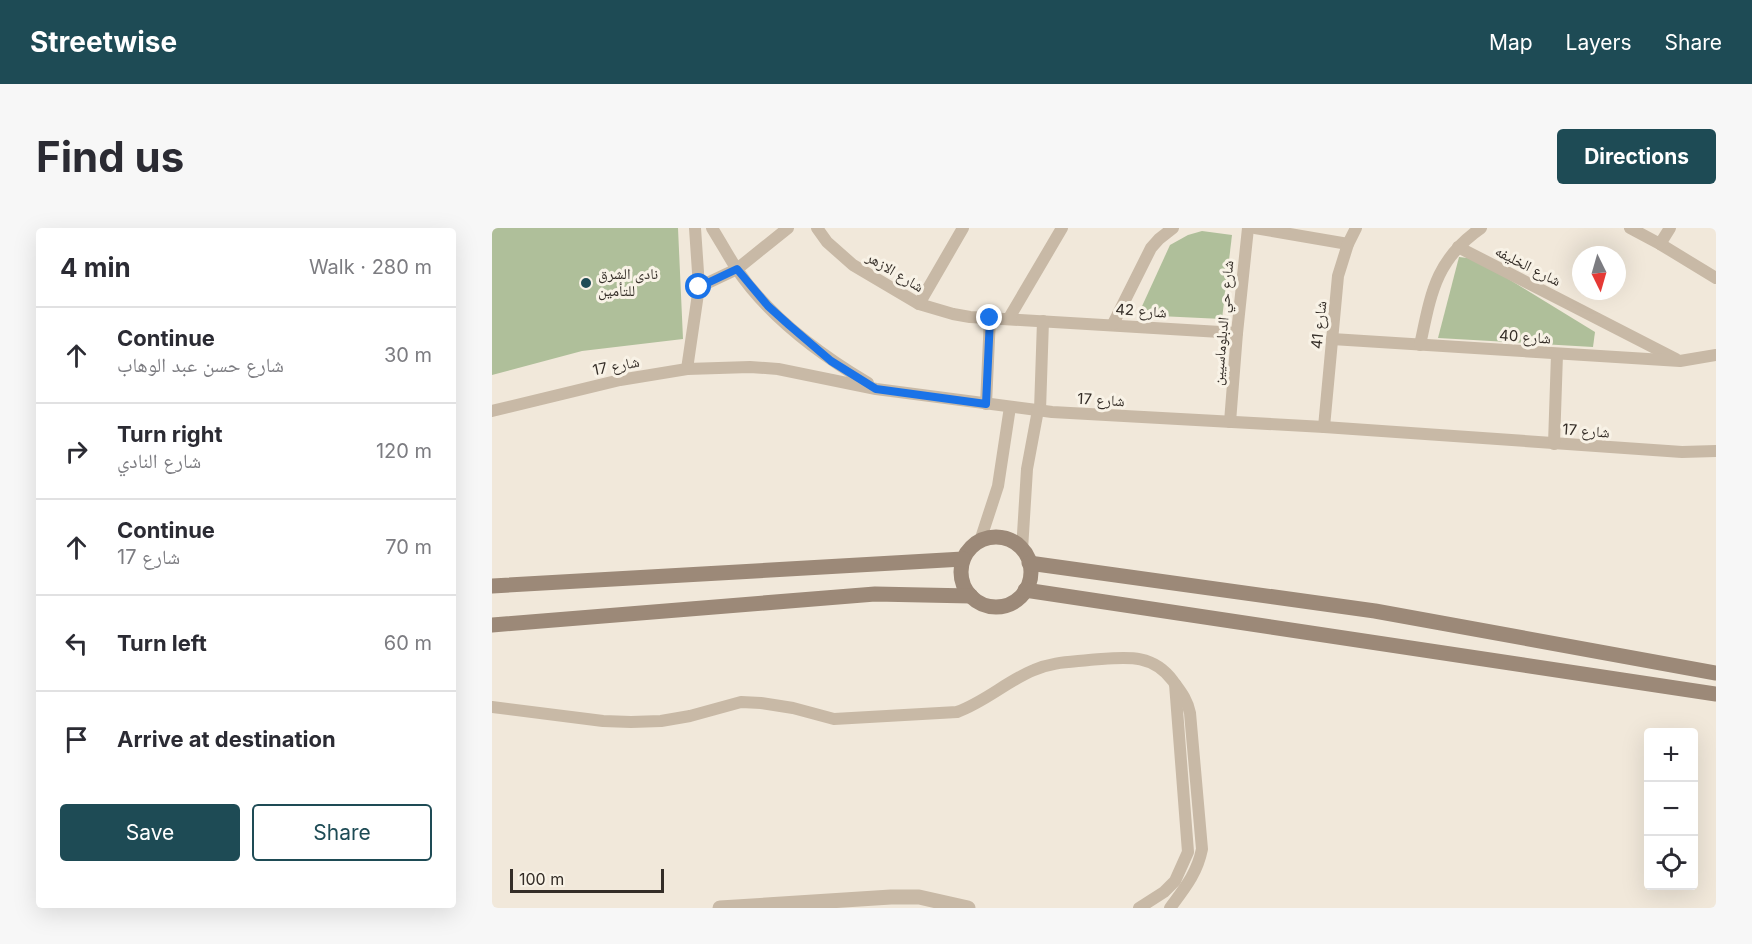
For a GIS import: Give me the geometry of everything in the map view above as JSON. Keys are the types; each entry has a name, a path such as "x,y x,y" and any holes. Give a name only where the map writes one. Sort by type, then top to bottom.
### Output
{"main road":[{"path":"987,538 1003,538 1017,545 1026,556 1030,577 1025,590 1016,600 996,607 982,604 971,596 962,579 963,559 970,549 987,538"},
{"path":"1026,556 1375,611 1716,672"},
{"path":"492,586 963,559"},
{"path":"1025,590 1716,694"},
{"path":"492,625 875,594 971,596"}],"street":[{"path":"687,369 699,287 695,228"},
{"path":"712,228 737,269 768,306 831,361 876,389"},
{"path":"699,287 737,269 788,228"},
{"name":"شارع الازهر","path":"817,228 827,242 853,265 919,304 953,314 1044,321"},
{"path":"919,304 963,228"},
{"path":"1009,318 1062,228"},
{"path":"1113,324 1151,248 1173,228"},
{"name":"شارع حي الدبلوماسيين","path":"1230,422 1248,228"},
{"path":"1256,228 1348,244"},
{"name":"شارع 41","path":"1324,427 1338,276 1348,244 1356,228"},
{"path":"1420,345 1432,290 1443,267 1458,247 1482,228"},
{"path":"1630,228 1716,278"},
{"path":"1660,244 1670,228"},
{"name":"شارع الخليفه","path":"1458,247 1680,361"},
{"path":"986,404 990,318"},
{"path":"1026,556 1027,469 1039,410 1044,321"},
{"name":"شارع 42","path":"1044,321 1237,333"},
{"name":"شارع 40","path":"1332,339 1680,361 1716,356"},
{"path":"1554,444 1557,354"},
{"name":"شارع 17","path":"492,411 620,380 687,369 729,367 778,369 876,389 1039,410 1682,452 1716,451"},
{"path":"980,541 998,486 1010,407"},
{"path":"492,707 603,721 631,722 662,721 690,716 741,702 793,708 834,719 957,712 976,705 1031,671 1044,666 1121,658 1152,662 1167,672 1186,699 1188,706 1188,852 1175,881 1164,892 1140,908"},
{"path":"1170,908 1190,883 1199,865 1202,849 1188,764"},
{"path":"825,908 861,897"},
{"path":"729,908 861,897 919,897 968,908"}],"green space":[{"name":"نادى الشرق للتأمين","path":"492,228 678,228 683,339 582,351 492,375"},
{"path":"1202,231 1232,235 1222,319 1138,315 1170,245 1188,235"},
{"path":"1459,257 1476,259 1595,332 1593,347 1438,338"}],"place":[{"name":"نادى الشرق للتأمين","path":"586,283"}],"route":[{"path":"699,287 737,269 768,306 789,325 831,361 876,389 986,404 990,318"}]}
